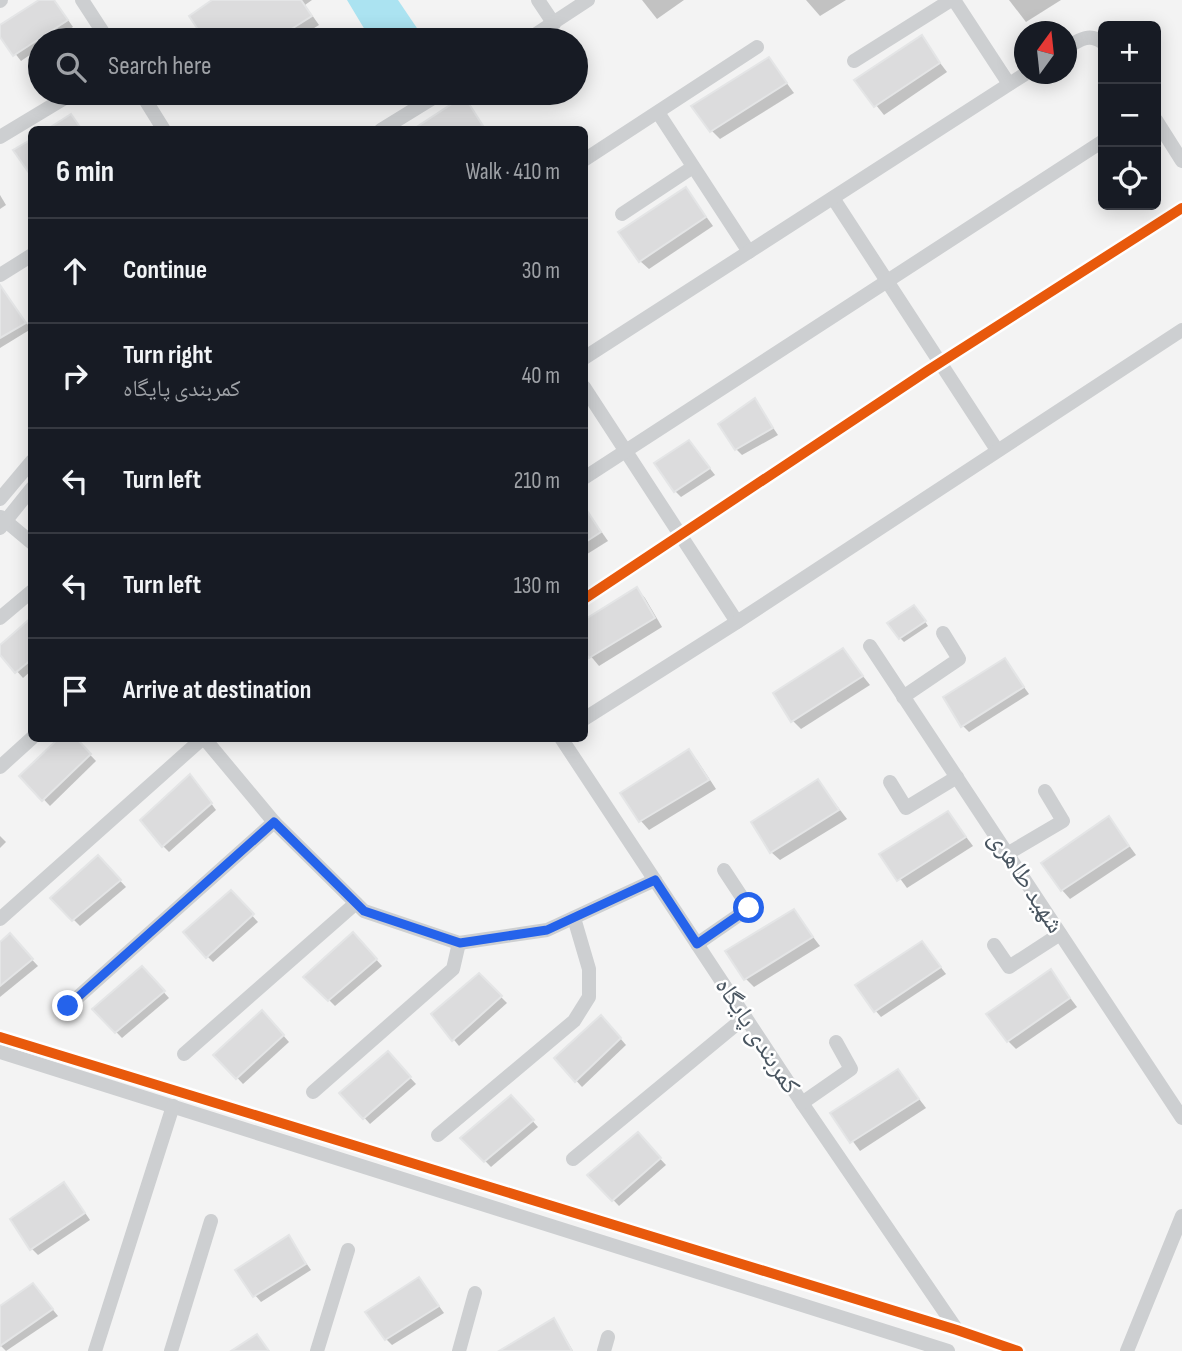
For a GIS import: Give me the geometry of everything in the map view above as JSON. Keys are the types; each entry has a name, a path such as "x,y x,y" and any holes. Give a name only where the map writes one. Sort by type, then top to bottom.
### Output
{"street":[{"path":"82,0 100,28"},
{"path":"538,0 554,24"},
{"path":"547,28 589,0"},
{"path":"854,61 953,0 1009,84"},
{"path":"1077,42 1086,37 1098,39"},
{"path":"588,158 659,114 757,47"},
{"path":"588,355 1014,81"},
{"path":"0,137 53,105"},
{"path":"148,105 162,126"},
{"path":"388,126 422,105"},
{"path":"659,114 749,252"},
{"path":"1161,128 1182,161"},
{"path":"588,475 1098,144"},
{"path":"622,214 693,167"},
{"path":"833,198 997,450"},
{"path":"588,596 940,363 1182,208"},
{"path":"0,275 28,258"},
{"path":"588,716 1182,330"},
{"path":"588,393 737,622"},
{"path":"0,499 28,466"},
{"path":"28,493 2,522 28,539"},
{"path":"0,618 28,594"},
{"path":"903,697 959,659 943,633"},
{"name":"شهید طاهری","path":"870,646 1182,1118"},
{"path":"0,767 28,742"},
{"path":"0,919 199,742"},
{"path":"207,742 274,822 364,911 460,943 547,930 655,880"},
{"name":"کمربندی پایگاه","path":"564,742 802,1103 957,1330"},
{"path":"890,782 906,808 957,777"},
{"path":"1007,854 1063,821 1045,790"},
{"path":"68,1006 274,822"},
{"path":"697,944 749,908 724,870"},
{"path":"184,1054 356,903"},
{"path":"438,1135 574,1021 589,997 589,969 574,918"},
{"path":"994,945 1009,967 1060,934"},
{"path":"313,1092 453,970 460,943"},
{"path":"573,1159 745,1017"},
{"path":"0,1037 1018,1351"},
{"path":"802,1103 851,1069 836,1042"},
{"path":"0,1052 948,1351"},
{"path":"95,1351 173,1106"},
{"path":"1126,1351 1182,1216"},
{"path":"171,1351 211,1221"},
{"path":"317,1351 348,1250"},
{"path":"726,1280 732,1261"},
{"path":"459,1351 475,1293"},
{"path":"906,1338 916,1351"}],"water":[{"path":"347,0 398,0 417,28 364,28"}],"building":[{"path":"39,0 54,0 68,20 56,28 28,28 28,46 13,56 0,37 0,25"},
{"path":"212,0 301,0 312,16 293,28 197,28 189,16"},
{"path":"922,35 940,63 874,107 854,80"},
{"path":"769,57 787,83 710,132 691,106"},
{"path":"450,105 470,105 483,126 418,126"},
{"path":"71,114 79,126 52,126"},
{"path":"28,141 28,171 13,150"},
{"path":"686,187 706,217 639,262 618,232"},
{"path":"0,285 26,323 0,338"},
{"path":"755,398 773,428 735,450 718,424"},
{"path":"689,440 710,468 674,492 654,463"},
{"path":"588,512 601,532 588,540"},
{"path":"637,587 655,618 589,658 588,618"},
{"path":"914,605 926,621 899,639 887,623"},
{"path":"28,620 28,662 15,673 0,655 0,645"},
{"path":"843,648 863,676 791,722 773,693"},
{"path":"1005,658 1024,687 961,727 943,697"},
{"path":"55,742 80,742 91,754 42,801 19,776"},
{"path":"689,749 709,780 639,822 620,793"},
{"path":"190,774 212,803 162,847 140,820"},
{"path":"818,779 839,810 770,853 751,822"},
{"path":"948,811 966,837 897,881 879,854"},
{"path":"1109,816 1129,846 1061,891 1041,863"},
{"path":"98,855 121,880 72,921 50,898"},
{"path":"231,890 254,914 206,958 183,932"},
{"path":"794,909 813,937 744,980 725,951"},
{"path":"353,932 377,959 328,1001 303,977"},
{"path":"10,933 33,959 0,986 0,942"},
{"path":"922,941 941,967 874,1012 855,985"},
{"path":"142,966 165,991 115,1033 92,1009"},
{"path":"1051,969 1070,998 1007,1042 986,1014"},
{"path":"479,973 502,996 452,1041 431,1014"},
{"path":"262,1010 284,1035 236,1079 213,1055"},
{"path":"601,1015 621,1038 575,1082 554,1058"},
{"path":"388,1051 411,1077 363,1119 339,1093"},
{"path":"898,1069 919,1099 850,1143 830,1113"},
{"path":"511,1095 534,1120 484,1162 460,1138"},
{"path":"638,1132 661,1158 612,1201 587,1175"},
{"path":"64,1182 85,1213 30,1250 10,1219"},
{"path":"289,1235 306,1264 253,1297 235,1270"},
{"path":"419,1277 439,1306 385,1340 365,1312"},
{"path":"33,1283 53,1309 0,1346 0,1306"},
{"path":"554,1318 572,1351 499,1351"},
{"path":"257,1334 269,1351 231,1351"}],"cycle path":[{"path":"588,596 927,371 1182,208"},
{"path":"0,1037 1018,1351"}],"route":[{"path":"68,1006 274,822 364,911 460,943 547,930 655,880 697,944 749,908"}]}
